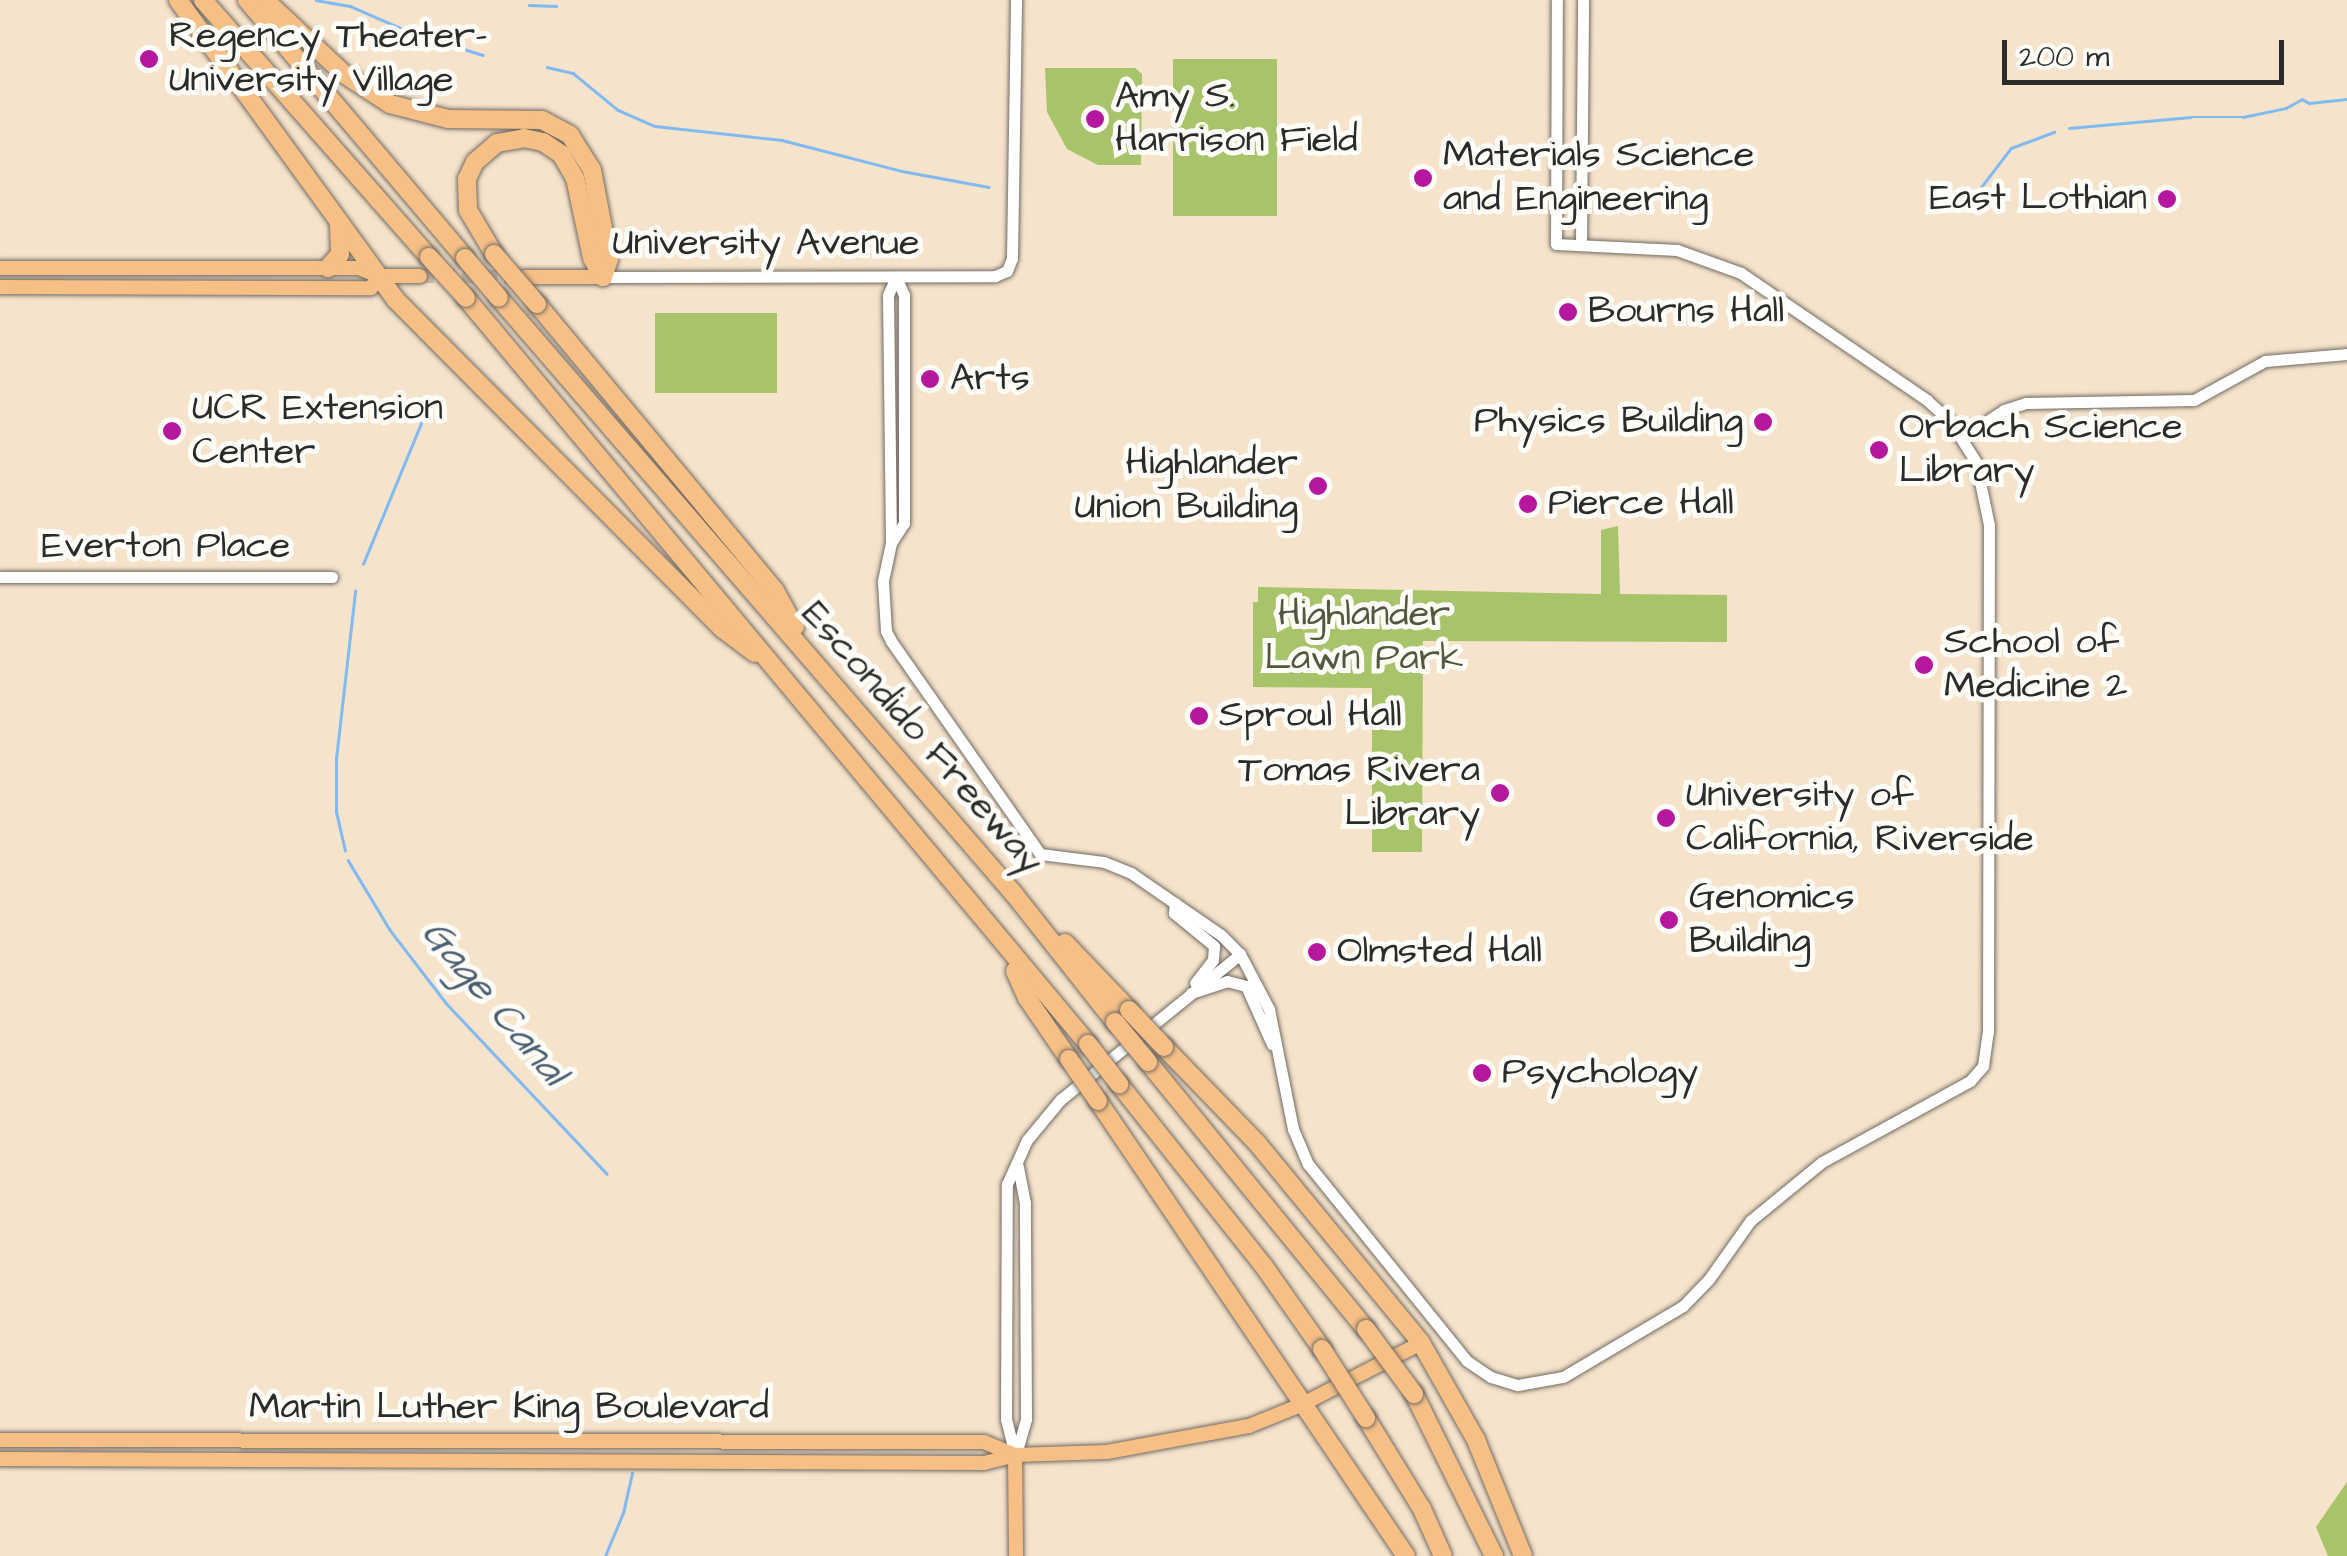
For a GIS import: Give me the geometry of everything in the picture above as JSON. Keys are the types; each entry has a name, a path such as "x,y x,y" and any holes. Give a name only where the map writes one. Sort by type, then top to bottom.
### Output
{"highway":[{"path":"178,0 338,222 425,332 723,628 787,678"},
{"name":"Escondido Freeway","path":"202,0 466,298 557,412 787,678 1007,952 1088,1044 1263,1265 1322,1349 1422,1509 1443,1556"},
{"name":"Escondido Freeway","path":"248,0 499,298 1122,1016 1148,1062 1366,1329 1414,1394 1494,1556"},
{"path":"265,0 344,74 390,104 448,119 530,118 570,135 592,170 610,259 603,277"},
{"path":"603,277 592,258 575,178 561,154 543,142 524,138 497,143 476,162 467,179 468,210 494,254 775,591 812,658"},
{"path":"328,268 340,254 338,222"},
{"path":"1007,952 1027,998 1406,1556"},
{"path":"1122,1016 1164,1048 1258,1144 1420,1342 1476,1440 1523,1556"}],"main road":[{"path":"0,268 359,268 379,276 420,276"},
{"path":"0,287 371,288 379,276"},
{"name":"University Avenue","path":"524,277 603,277"},
{"name":"Martin Luther King Boulevard","path":"0,1459 979,1463 1016,1455 1107,1452 1198,1439 1249,1426 1301,1405 1420,1342"},
{"name":"Martin Luther King Boulevard","path":"0,1440 984,1442 1016,1455"},
{"path":"1016,1455 1016,1556"}],"street":[{"name":"University Avenue","path":"603,277 995,276 1007,271 1012,258 1016,0"},
{"path":"896,277 888,295 891,543 883,582 886,631 1029,843 1048,858 1112,864 1175,902 1240,954 1264,993 1293,1129 1308,1164 1468,1361 1491,1377 1518,1385 1564,1377 1669,1316 1709,1279 1750,1221 1792,1184 1853,1142 1970,1082 1983,1066 1988,1020 1990,526 1982,478 1962,437 1927,400 1741,273 1677,250 1556,244 1557,0"},
{"path":"1582,244 1583,0"},
{"path":"1962,437 2004,410 2025,404 2178,402 2206,396 2265,361 2347,354"},
{"name":"Everton Place","path":"0,576 332,576"},
{"path":"1175,902 1174,913 1215,950 1210,966 1187,994"},
{"path":"1016,1455 1006,1419 1007,1184 1034,1128 1054,1105 1240,954"},
{"path":"1187,994 1227,982 1246,986 1279,1060"},
{"path":"1016,1455 1026,1419 1025,1203 1018,1166"}],"green space":[{"path":"1173,59 1277,59 1277,216 1173,216"},
{"name":"Amy S. Harrison Field","path":"1045,68 1135,68 1142,74 1141,165 1098,165 1067,149 1047,112"},
{"path":"655,313 777,313 777,393 655,393"},
{"name":"Highlander Lawn Park","path":"1618,526 1620,594 1727,595 1727,642 1423,641 1422,852 1372,852 1372,688 1253,687 1253,602 1258,602 1258,587 1601,594 1601,530"},
{"path":"2347,1482 2347,1556 2328,1556 2316,1527"}],"waterway":[{"path":"316,0 350,6 412,33 483,55"},
{"path":"529,5 556,6"},
{"path":"547,67 573,73 618,110 655,126 782,140 902,171 989,187"},
{"path":"2069,128 2191,117 2243,117 2286,108 2302,99 2309,103 2347,99"},
{"path":"1972,199 2011,148 2054,132"},
{"name":"Gage Canal","path":"363,564 422,421"},
{"name":"Gage Canal","path":"345,851 336,813 336,759 355,591"},
{"name":"Gage Canal","path":"348,860 390,930 447,1004 607,1174"},
{"name":"Gage Canal","path":"605,1556 623,1513 632,1473"}],"tunnel":[{"path":"420,276 518,277"}],"place":[{"name":"Regency Theater- University Village","path":"149,59"},
{"name":"Amy S. Harrison Field","path":"1095,119"},
{"name":"Materials Science and Engineering","path":"1423,178"},
{"name":"East Lothian","path":"2167,199"},
{"name":"Bourns Hall","path":"1568,312"},
{"name":"Arts","path":"930,379"},
{"name":"Physics Building","path":"1763,422"},
{"name":"UCR Extension Center","path":"172,431"},
{"name":"Orbach Science Library","path":"1879,450"},
{"name":"Highlander Union Building","path":"1318,486"},
{"name":"Pierce Hall","path":"1528,504"},
{"name":"School of Medicine 2","path":"1924,665"},
{"name":"Sproul Hall","path":"1199,716"},
{"name":"Tomas Rivera Library","path":"1500,793"},
{"name":"University of California, Riverside","path":"1666,818"},
{"name":"Genomics Building","path":"1669,920"},
{"name":"Olmsted Hall","path":"1317,952"},
{"name":"Psychology","path":"1482,1073"}]}
